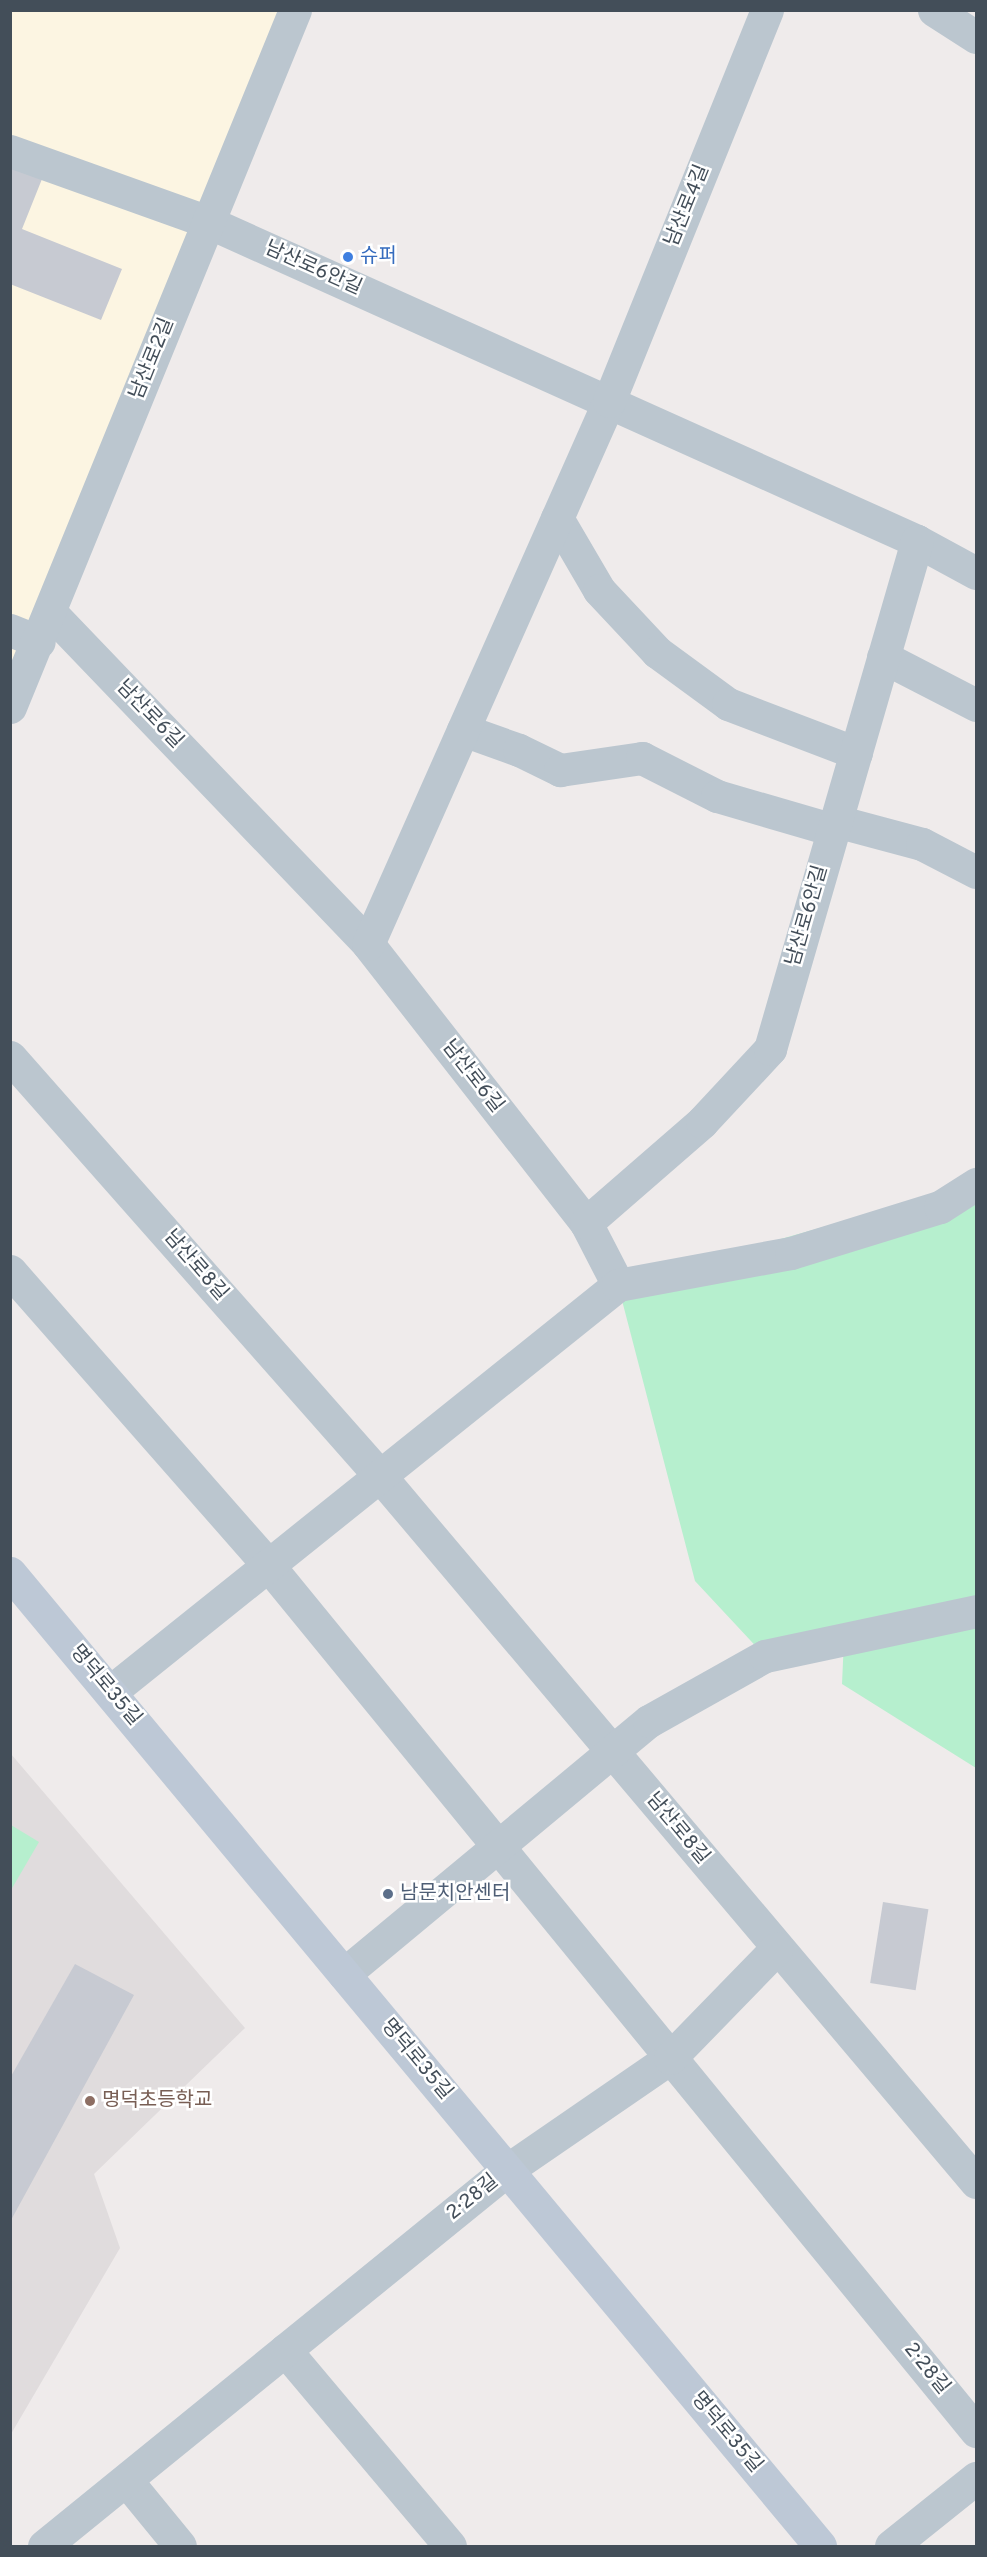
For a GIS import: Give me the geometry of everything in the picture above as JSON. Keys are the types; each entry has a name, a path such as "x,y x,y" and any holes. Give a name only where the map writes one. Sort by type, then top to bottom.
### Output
{"street":[{"name":"남산로2길","path":"10,707 25,636 50,612 295,10"},
{"name":"남산로4길","path":"609,401 767,10"},
{"path":"934,10 976,37"},
{"name":"남산로6안길","path":"10,151 208,222 917,541 976,573"},
{"path":"368,944 609,401"},
{"path":"557,518 599,590 657,652 728,704 856,753"},
{"name":"남산로6안길","path":"586,1223 702,1122 770,1048 917,541"},
{"name":"남산로6길","path":"50,612 368,944 586,1223 618,1285"},
{"path":"883,657 976,705"},
{"path":"463,730 560,770 642,758 717,796 922,844 976,872"},
{"name":"남산로8길","path":"10,1057 380,1476 976,2182"},
{"path":"110,1692 618,1285 791,1252 940,1207 976,1184"},
{"path":"10,1271 268,1565 670,2058"},
{"name":"명덕로35길","path":"10,1573 820,2547"},
{"path":"345,1974 649,1721 765,1656 976,1611"},
{"name":"2·28길","path":"44,2547 507,2170 670,2058 777,1948"},
{"name":"2·28길","path":"670,2058 976,2431"},
{"path":"285,2350 450,2547"},
{"path":"891,2547 976,2478"},
{"path":"126,2480 180,2547"}],"shaded area":[{"path":"11,11 295,11 11,709"},
{"name":"명덕초등학교","path":"11,1754 245,2028 94,2174 120,2248 11,2434"}],"green space":[{"path":"976,1184 976,1768 842,1684 844,1639 765,1656 695,1581 618,1285"},
{"path":"11,1825 39,1842 11,1890"}],"building":[{"path":"10,166 42,179 22,229 122,269 101,320 10,284"},
{"path":"883,1902 928,1909 916,1990 870,1983"},
{"path":"75,1964 134,1995 10,2222 10,2078"}],"place":[{"name":"슈퍼","path":"348,257"},
{"name":"남문치안센터","path":"388,1894"},
{"name":"명덕초등학교","path":"90,2101"}]}
